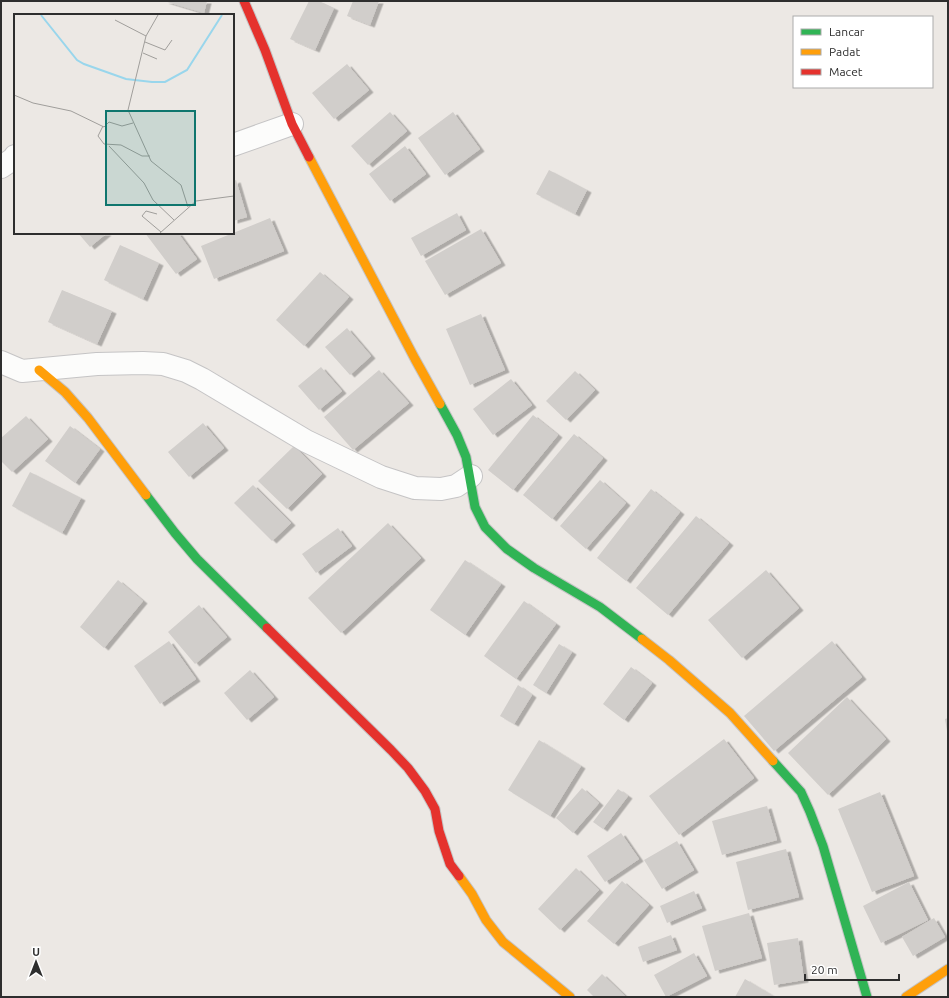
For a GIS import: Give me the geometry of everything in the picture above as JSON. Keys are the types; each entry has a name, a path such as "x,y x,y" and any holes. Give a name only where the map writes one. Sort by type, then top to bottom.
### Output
{"street":[{"path":"244,1 265,50 292,124 415,359 457,435 466,456 475,507 485,527 507,549 534,568 600,607 669,660 730,714 801,792 823,846 867,997"},
{"path":"234,145 292,124"},
{"path":"1,167 14,158"},
{"path":"1,362 22,370 39,370 97,364 163,364 186,370 306,441 381,477 416,488 441,489 456,486 470,476"},
{"path":"39,370 65,392 88,418 175,533 197,559 408,768 425,791 435,809 439,830 450,864 472,894 486,920 503,942 570,997"},
{"path":"906,997 948,969"}],"building":[{"path":"164,1 207,1 204,13"},
{"path":"309,1 319,1 334,8 315,50 290,39"},
{"path":"353,1 379,1 370,25 347,16"},
{"path":"347,64 369,90 334,119 312,93"},
{"path":"390,112 407,131 368,165 351,146"},
{"path":"453,112 480,149 445,175 418,138"},
{"path":"405,146 426,174 390,201 369,174"},
{"path":"549,170 587,190 575,214 536,194"},
{"path":"236,180 247,217 234,221 234,181"},
{"path":"457,213 466,230 421,256 411,238"},
{"path":"270,218 284,251 214,279 201,246 234,234 234,233"},
{"path":"481,229 501,263 445,295 425,261"},
{"path":"79,234 106,234 90,247"},
{"path":"146,234 179,234 197,259 176,274"},
{"path":"120,245 159,263 143,299 104,280"},
{"path":"320,272 349,297 304,346 276,320"},
{"path":"62,290 112,311 97,344 48,322"},
{"path":"481,314 505,370 470,385 446,329"},
{"path":"347,328 371,356 350,375 325,347"},
{"path":"321,367 342,391 319,410 298,386"},
{"path":"379,370 409,403 353,450 324,417"},
{"path":"575,371 595,390 566,420 546,401"},
{"path":"511,379 532,405 493,435 473,409"},
{"path":"533,415 558,435 513,490 488,470"},
{"path":"26,416 48,439 12,472 1,461 1,438"},
{"path":"203,423 224,448 189,477 168,452"},
{"path":"70,426 100,449 75,483 45,461"},
{"path":"574,434 603,458 552,519 523,495"},
{"path":"294,446 322,474 287,509 258,481"},
{"path":"30,472 81,498 62,533 12,506"},
{"path":"600,480 626,503 586,549 560,526"},
{"path":"253,485 291,523 272,541 234,503"},
{"path":"651,489 680,512 626,581 597,558"},
{"path":"696,516 729,543 668,615 636,588"},
{"path":"388,523 421,558 341,633 308,598"},
{"path":"338,528 352,546 316,573 302,554"},
{"path":"465,560 501,584 465,635 430,610"},
{"path":"766,570 799,608 742,658 708,620"},
{"path":"118,580 143,601 104,648 80,627"},
{"path":"524,601 556,624 516,679 484,656"},
{"path":"199,605 227,637 195,664 168,632"},
{"path":"169,641 196,679 160,704 134,666"},
{"path":"832,641 862,677 774,751 744,716"},
{"path":"559,644 572,652 546,693 533,685"},
{"path":"631,667 652,683 624,720 603,704"},
{"path":"250,670 274,697 247,720 224,693"},
{"path":"518,685 532,695 514,724 500,716"},
{"path":"847,697 886,739 828,795 788,753"},
{"path":"948,718 948,730 947,731 945,719"},
{"path":"724,739 754,778 679,835 649,796"},
{"path":"539,740 581,766 550,816 508,790"},
{"path":"582,788 599,803 573,833 556,818"},
{"path":"618,789 628,796 603,829 593,822"},
{"path":"880,792 914,876 872,892 838,809"},
{"path":"767,806 777,840 722,855 712,821"},
{"path":"621,833 639,859 605,882 587,856"},
{"path":"677,841 694,870 662,889 644,860"},
{"path":"786,849 799,897 748,910 736,862"},
{"path":"576,868 599,890 560,930 538,909"},
{"path":"622,881 649,905 614,944 587,921"},
{"path":"909,882 928,920 881,943 863,906"},
{"path":"694,891 702,908 667,923 660,906"},
{"path":"749,913 762,958 715,971 702,926"},
{"path":"934,918 945,937 913,956 902,937"},
{"path":"671,935 677,950 643,962 638,947"},
{"path":"798,938 804,980 774,985 767,943"},
{"path":"694,953 707,976 666,997 654,975"},
{"path":"602,974 626,997 594,997 587,990"},
{"path":"745,979 775,997 735,997"}],"traffic: fast":[{"path":"440,404 457,435 466,457 475,507 485,527 507,549 534,568 600,607 642,639"},
{"path":"146,495 197,559 267,628"},
{"path":"773,761 801,792 810,812 823,846 867,997"}],"traffic: slow":[{"path":"309,157 440,404"},
{"path":"39,370 65,392 88,418 146,495"},
{"path":"642,639 669,660 730,713 773,761"},
{"path":"459,876 472,894 486,920 503,942 570,997"},
{"path":"906,997 948,969"}],"traffic: jam":[{"path":"244,1 265,50 292,124 309,157"},
{"path":"267,628 408,768 425,791 435,809 439,831 450,864 459,876"}]}
